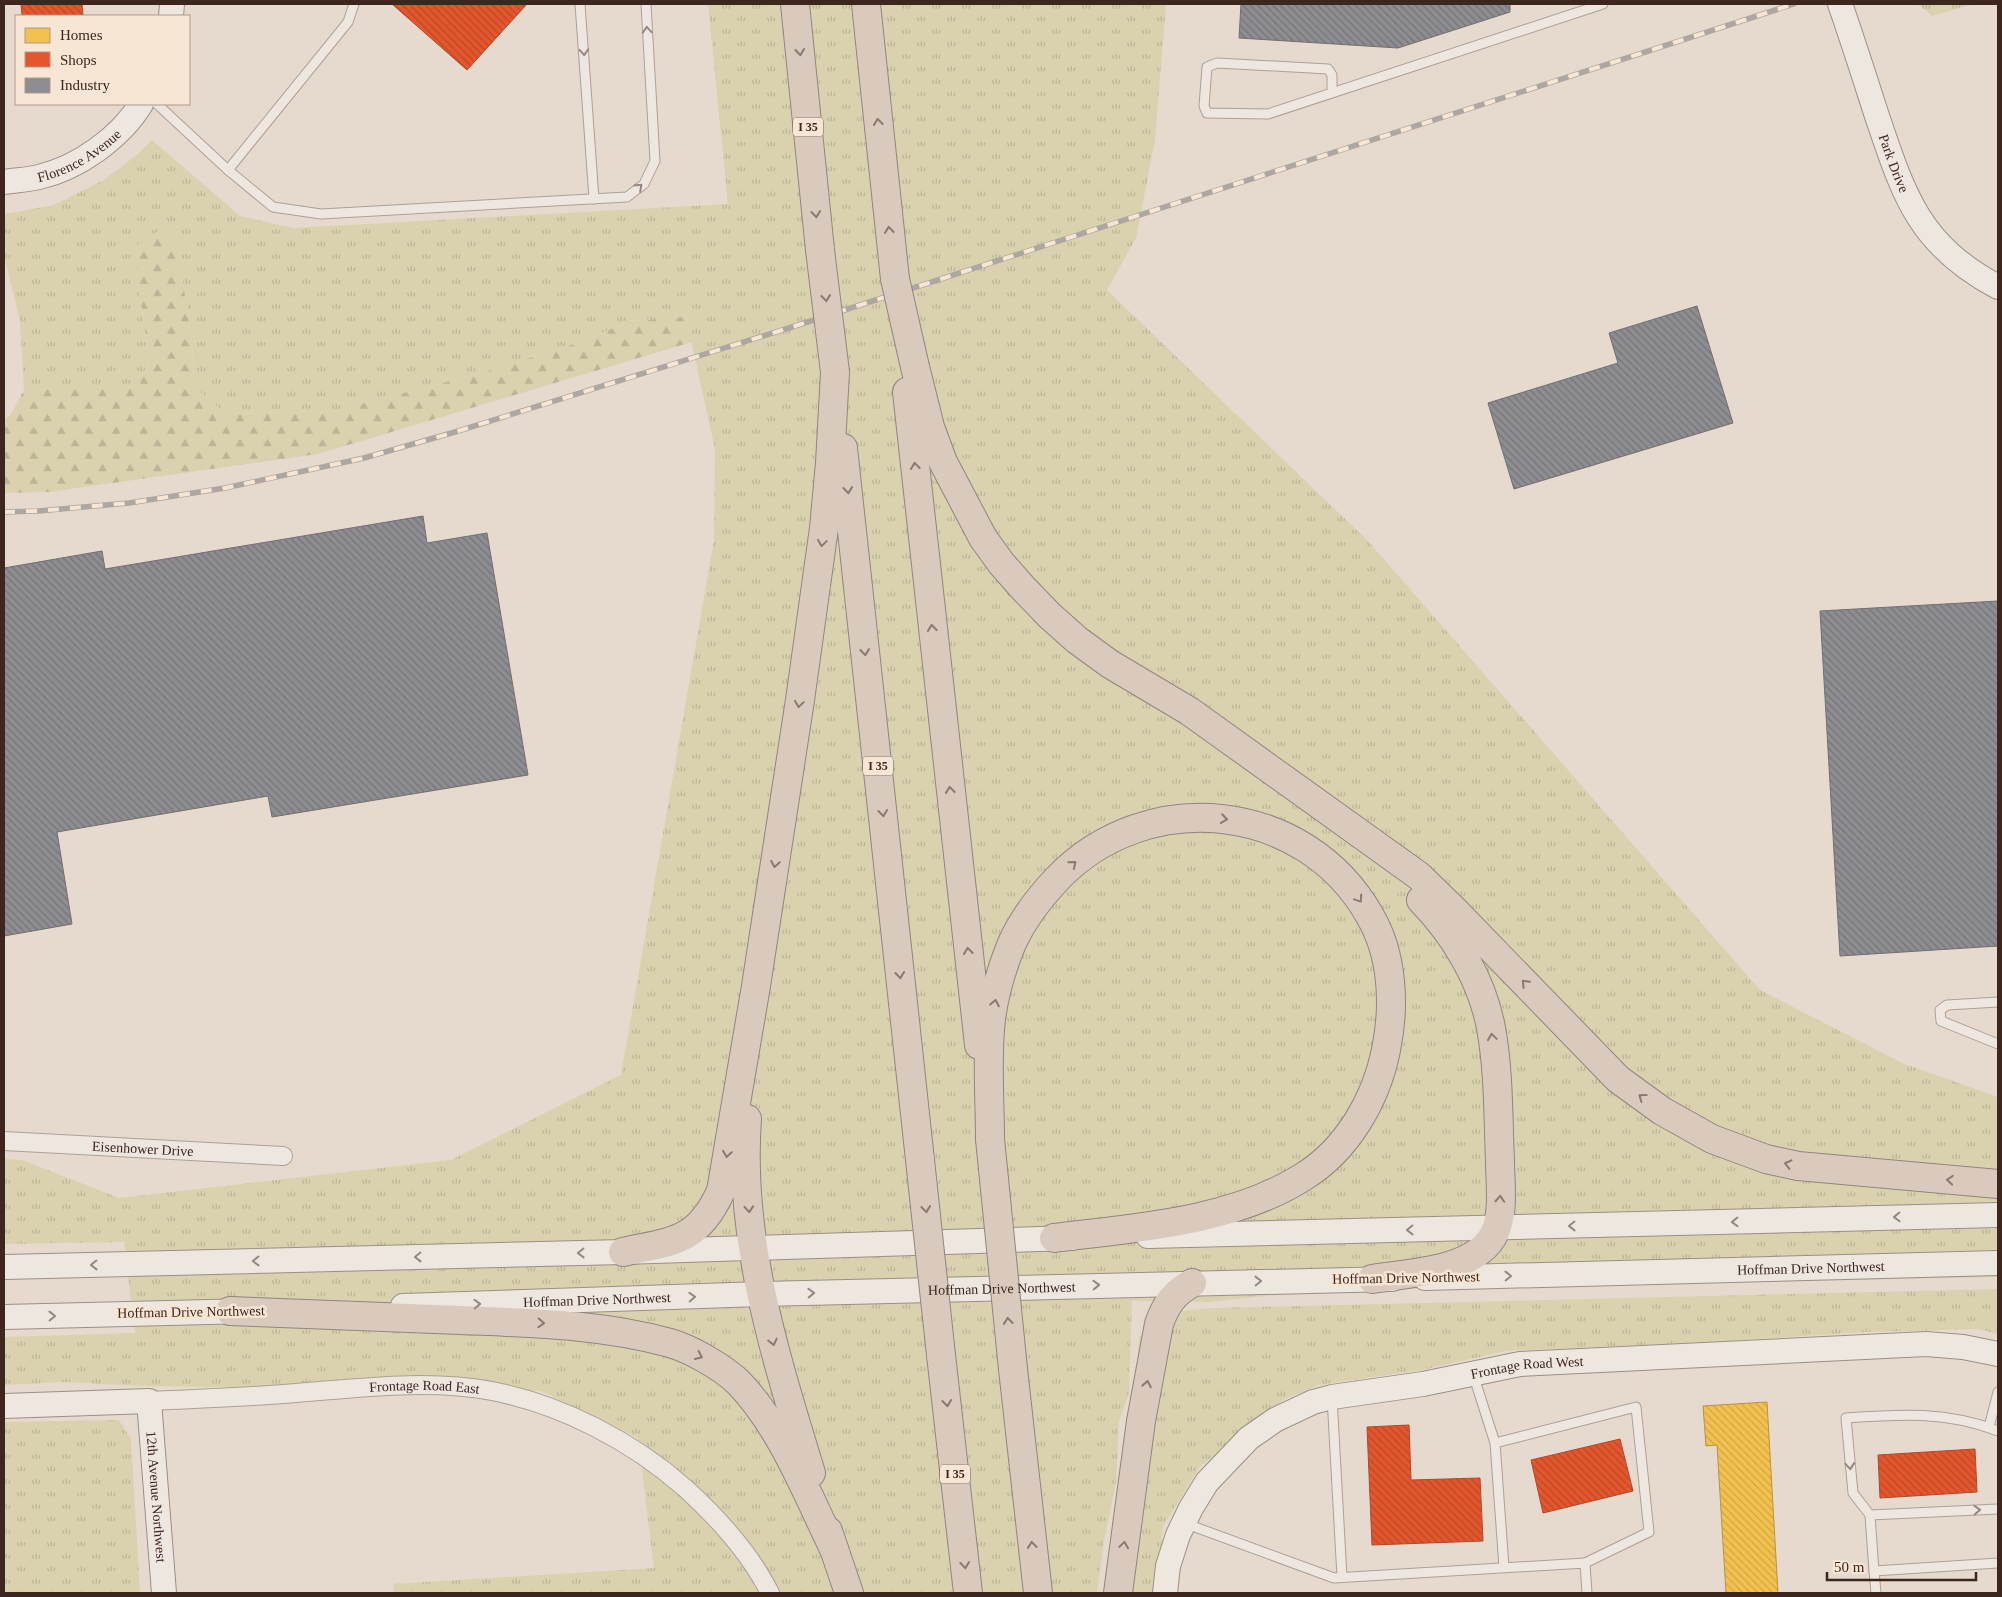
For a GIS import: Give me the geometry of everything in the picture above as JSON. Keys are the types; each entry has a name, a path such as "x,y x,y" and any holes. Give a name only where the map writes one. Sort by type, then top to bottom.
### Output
{"highway":[{"name":"I 35","path":"795,4 820,250 835,372 968,1593"},
{"path":"866,4 895,279 909,366 1038,1593"},
{"path":"909,366 943,462 983,538 1001,563 1023,588 1077,640 1110,664 1189,711 1419,876 1618,1080 1662,1111 1712,1139 1766,1158 1798,1166 1998,1184"},
{"path":"622,1252 674,1241 694,1230 705,1220 721,1192 756,986 800,700 824,528 835,372"},
{"path":"990,1138 990,1030 998,985 1012,943 1025,918 1046,891 1067,868 1091,849 1118,835 1148,824 1211,817 1244,822 1276,833 1304,848 1331,866 1354,891 1371,917 1383,946 1390,976 1392,1007 1389,1037 1382,1069 1370,1100 1352,1129 1330,1155 1303,1177 1269,1194 1221,1212 1165,1224 1054,1238"},
{"path":"1338,817 1435,914 1456,943 1472,972 1483,1000 1491,1027 1496,1072 1500,1194 1498,1228 1489,1243 1474,1256 1461,1262 1441,1268 1372,1279"},
{"path":"756,986 746,1128 746,1170 752,1246 778,1364 849,1593"},
{"path":"1118,1593 1141,1421 1159,1324 1164,1308 1172,1298 1179,1290 1192,1283"},
{"path":"230,1311 545,1323 632,1334 672,1343 706,1359 737,1382 760,1410 776,1433 834,1548"}],"main road":[{"name":"Park Drive","path":"1840,4 1896,173 1916,214 1932,236 1951,256 1979,277 1998,287"},
{"name":"Florence Avenue","path":"4,182 40,177 69,166 111,138 132,118 140,105"},
{"path":"4,1267 622,1252 752,1246 1054,1238 1998,1215"},
{"name":"Hoffman Drive Northwest","path":"4,1317 762,1294 1998,1263"},
{"name":"Frontage Road West","path":"1165,1593 1168,1566 1178,1536 1207,1482 1249,1438 1275,1420 1297,1408 1332,1397 1423,1384 1472,1372 1520,1364 1926,1344 1963,1347 1998,1354"},
{"name":"Frontage Road East","path":"4,1406 149,1401"},
{"name":"12th Avenue Northwest","path":"149,1401 164,1593"}],"street":[{"name":"Eisenhower Drive","path":"4,1141 282,1156"},
{"name":"Frontage Road East","path":"149,1401 418,1386 490,1391 530,1400 566,1414 606,1434 660,1466 704,1506 733,1537 764,1581 770,1593"}],"lane":[{"path":"228,170 348,22 354,4"},
{"path":"580,4 594,199"},
{"path":"158,105 228,170 273,207 321,214 628,197 644,184 655,160 646,4"},
{"path":"1332,93 1332,75 1328,69 1217,63 1207,67 1204,106 1207,113 1268,114 1332,93 1603,4"},
{"path":"1998,1002 1947,1005 1940,1010 1941,1021 1998,1044"},
{"path":"1472,1372 1495,1443 1504,1567"},
{"path":"1989,1427 1998,1392"},
{"path":"1332,1397 1342,1577"},
{"path":"1184,1523 1334,1578 1585,1562 1649,1532 1636,1407 1495,1443"},
{"path":"1876,1593 1870,1515 1852,1494 1846,1418 1914,1414 1952,1417 1998,1431"},
{"path":"1870,1515 1998,1509"},
{"path":"1585,1562 1587,1593"},
{"path":"1874,1571 1998,1563"}],"green space":[{"path":"708,4 1166,4 1155,140 1136,238 1107,290 1368,541 1760,990 1902,1063 1998,1097 1998,1277 1312,1291 1209,1302 1132,1301 1129,1393 1119,1422 1116,1483 1104,1541 1097,1593 394,1593 393,1584 654,1568 638,1438 541,1391 141,1386 65,1382 4,1385 4,1337 135,1333 124,1242 4,1244 4,1159 22,1160 119,1198 451,1160 621,1075 714,540 715,449 686,317 628,321 590,339 481,373 334,411 226,414 194,387 192,342 177,242 138,283 149,358 139,386 24,390 20,321 4,255 4,214 54,205 104,180 138,154 152,140 240,216 293,228 728,204"},
{"path":"1918,4 1973,4 1932,16"},
{"path":"160,230 177,242 192,342 194,387 226,414 334,411 481,373 590,339 628,321 686,317 692,342 318,454 49,492 4,493 4,419 10,416 24,390 139,386 149,358 138,283 137,245"},
{"path":"1998,1289 1998,1334 1978,1329 1867,1332 1710,1342 1506,1351 1422,1370 1319,1385 1285,1399 1200,1467 1163,1526 1157,1593 1125,1593 1128,1480 1139,1337 1179,1311 1215,1308"},
{"path":"119,1420 131,1439 140,1593 4,1593 4,1422"}],"building: Homes":[{"path":"1767,1402 1778,1593 1726,1593 1717,1445 1706,1446 1703,1406"}],"building: Shops":[{"path":"21,4 82,4 83,15 22,15"},
{"path":"392,4 527,4 467,70"},
{"path":"1409,1425 1411,1480 1480,1478 1483,1541 1372,1545 1367,1427"},
{"path":"1620,1439 1633,1491 1543,1513 1531,1460"},
{"path":"1975,1449 1977,1492 1880,1498 1878,1455"}],"building: Industry":[{"path":"1241,4 1510,4 1510,12 1398,48 1239,38"},
{"path":"1697,306 1733,423 1514,489 1488,403 1618,363 1609,333"},
{"path":"423,516 427,543 487,533 528,775 272,817 268,796 57,832 72,924 4,936 4,568 102,551 105,569"},
{"path":"1998,601 1998,946 1840,956 1820,611"}],"railway":[{"path":"4,512 129,503 225,488 364,458 455,432 792,327 1794,4"}]}
